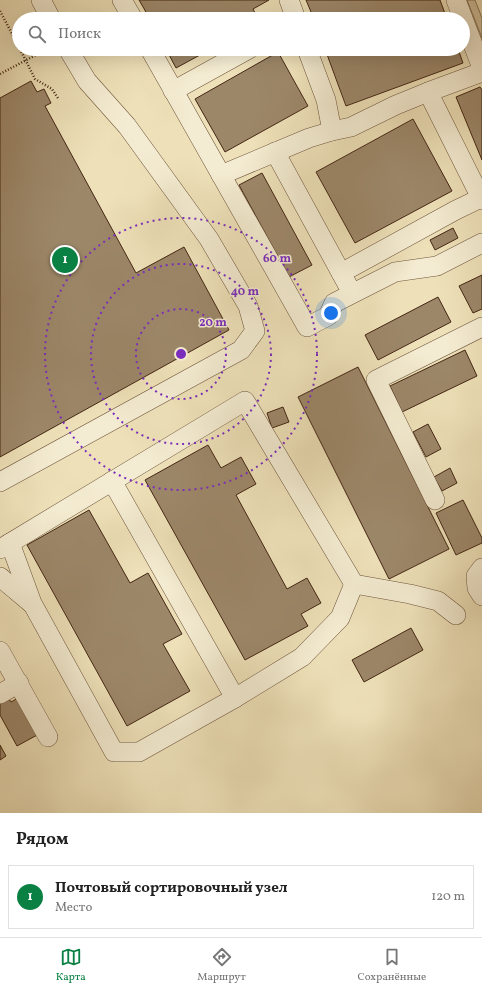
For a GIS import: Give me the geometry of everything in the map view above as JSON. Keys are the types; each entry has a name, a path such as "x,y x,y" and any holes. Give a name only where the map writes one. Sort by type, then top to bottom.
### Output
{"lane":[{"path":"41,0 47,12"},
{"path":"122,0 129,12"},
{"path":"289,0 293,12"},
{"path":"456,0 461,12"},
{"path":"470,37 482,68"},
{"path":"0,482 241,350 254,331 248,306 209,239 128,126 87,81 72,56"},
{"path":"154,56 307,327 328,316 334,303 394,272 437,266 482,243"},
{"path":"174,91 236,56"},
{"path":"310,56 326,100 332,131"},
{"path":"221,175 310,138 332,131 351,128 396,105 482,72"},
{"path":"341,273 456,210 481,199 428,92"},
{"path":"276,152 352,293"},
{"path":"435,500 376,380 482,327"},
{"path":"354,584 340,618 302,657 235,698 139,752 114,752 32,603 5,546 245,401 354,584 410,594 438,601 456,616"},
{"path":"112,481 235,698"},
{"path":"482,568 476,576 477,588 482,596"},
{"path":"0,576 32,603"},
{"path":"0,651 48,737"},
{"path":"0,694 19,683"}],"path":[{"path":"0,11 12,34"},
{"path":"24,56 36,79 52,89 58,98"},
{"path":"0,74 34,56"}],"shaded area":[{"path":"467,0 475,0 482,18 482,38"}],"building":[{"path":"139,0 269,0 253,9 254,12 146,12"},
{"path":"306,0 440,0 444,12 311,12"},
{"path":"170,56 198,56 176,68"},
{"path":"271,56 280,56 308,106 225,152 195,99"},
{"path":"328,56 460,56 463,63 346,106"},
{"path":"31,81 37,92 44,89 51,103 45,106 136,273 184,247 229,330 0,457 0,98"},
{"path":"480,87 482,90 482,160 456,97"},
{"path":"413,119 452,191 355,243 316,172"},
{"path":"262,173 312,265 289,277 239,185"},
{"path":"453,228 458,238 435,250 430,240"},
{"path":"482,275 482,309 473,313 459,286"},
{"path":"438,297 451,322 378,360 365,335"},
{"path":"465,350 477,376 402,412 390,386"},
{"path":"358,367 449,549 389,579 298,397"},
{"path":"283,407 289,422 272,428 267,413"},
{"path":"428,424 441,449 426,457 413,432"},
{"path":"208,445 221,468 241,457 256,484 236,495 287,589 307,578 321,603 301,614 308,626 245,660 145,480"},
{"path":"450,468 457,483 442,491 434,477"},
{"path":"463,500 482,538 482,543 456,555 436,513"},
{"path":"89,510 130,583 148,573 182,634 163,644 190,691 127,726 27,545"},
{"path":"411,628 423,650 364,682 352,660"},
{"path":"7,696 11,702 18,698 39,734 17,746 0,715 0,700"},
{"path":"0,745 6,756 0,760"}],"place":[{"name":"Почтовый сортировочный узел","path":"65,260"}]}
